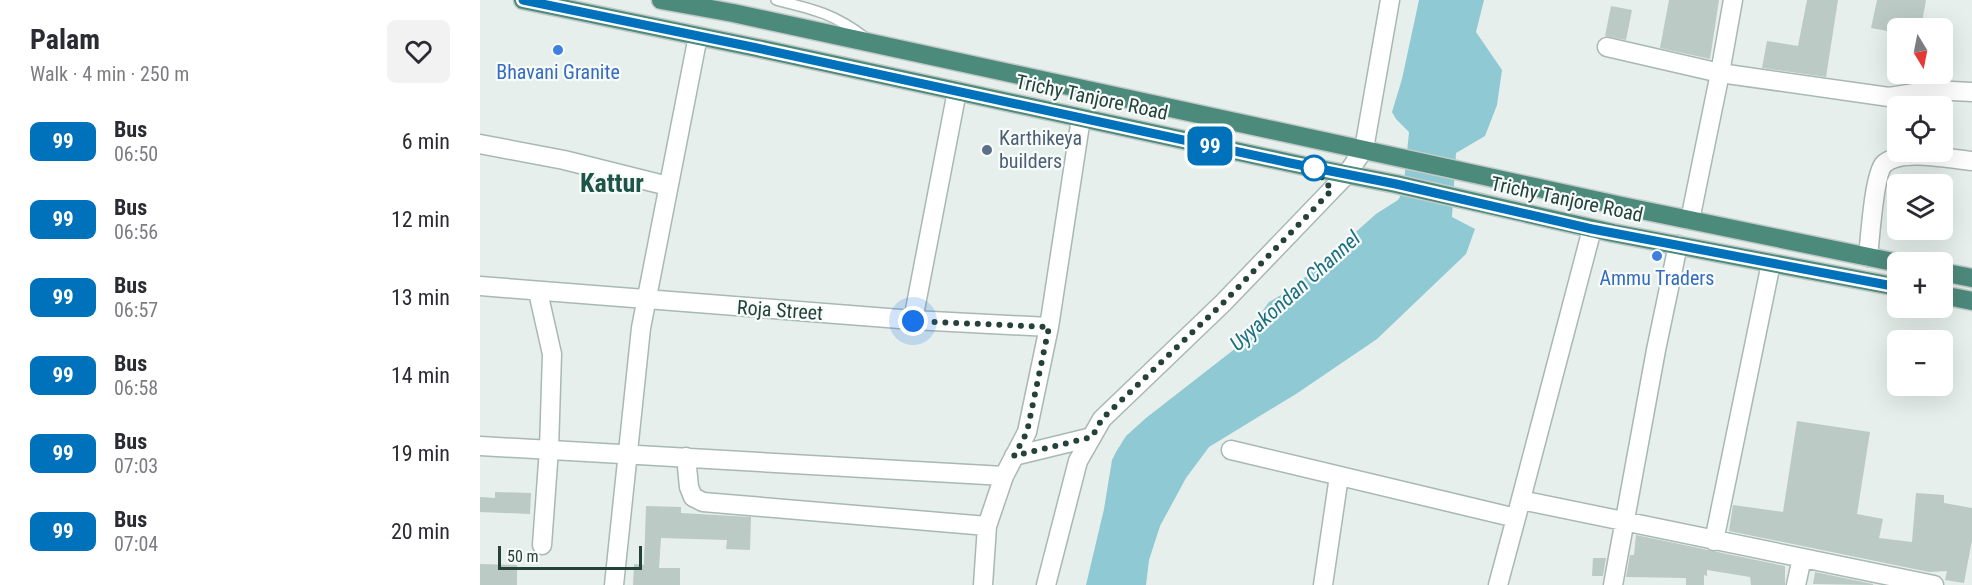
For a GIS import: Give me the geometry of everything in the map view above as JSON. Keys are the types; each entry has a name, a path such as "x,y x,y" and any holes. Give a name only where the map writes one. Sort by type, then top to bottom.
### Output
{"highway":[{"name":"Trichy Tanjore Road","path":"523,0 1396,184 1592,229 1887,285"},
{"name":"Trichy Tanjore Road","path":"661,0 733,13 1471,174 1887,260"},
{"path":"1953,274 1972,278"},
{"path":"1953,297 1972,301"}],"street":[{"path":"1046,585 1078,461 1102,419 1223,303 1347,174 1364,149 1390,0"},
{"path":"1690,220 1720,73 1732,0"},
{"path":"614,585 641,328 698,36"},
{"path":"1607,47 1720,73 1889,97 1933,90 1972,92"},
{"path":"913,321 957,91"},
{"path":"982,585 987,526 1004,476 1027,432 1049,327 1081,118"},
{"path":"480,144 564,160 668,186"},
{"path":"1868,256 1877,180 1883,165 1896,158 1911,155 1972,161"},
{"path":"1498,585 1592,229"},
{"path":"1613,585 1656,350 1678,245"},
{"path":"1714,540 1771,263"},
{"name":"Roja Street","path":"480,286 913,321 1049,327"},
{"path":"538,292 552,354 549,449 542,545"},
{"path":"1014,456 1092,437"},
{"path":"480,446 1004,476"},
{"path":"1231,450 1516,518"},
{"path":"686,457 689,487 693,497 703,502 987,526"},
{"path":"1323,585 1339,476"},
{"path":"1521,500 1934,585"},
{"path":"1796,585 1802,558"}],"lane":[{"path":"776,0 820,11 837,18 874,44"}],"water":[{"name":"Uyyakondan Channel","path":"1419,0 1484,0 1476,32 1502,70 1497,105 1485,136 1456,153 1452,217 1475,229 1466,254 1377,339 1296,394 1209,447 1186,478 1160,526 1149,560 1146,585 1086,585 1104,509 1112,460 1126,436 1236,348 1269,302 1293,288 1376,214 1398,200 1403,192 1409,132 1392,112 1402,79"}],"building":[{"path":"1669,0 1719,0 1710,59 1660,48"},
{"path":"1807,0 1838,0 1826,77 1762,68 1767,41 1798,46"},
{"path":"1877,0 1926,0 1923,18 1887,18 1887,31 1871,28"},
{"path":"1611,6 1632,10 1626,40 1605,36"},
{"path":"1797,421 1870,432 1857,514 1883,519 1879,538 1912,542 1916,493 1944,495 1944,503 1972,508 1972,540 1964,583 1945,580 1947,571 1929,572 1729,531 1733,505 1783,512"},
{"path":"495,492 531,493 530,514 480,512 480,497 495,498"},
{"path":"646,506 681,507 681,513 751,517 750,550 726,549 727,540 661,538 659,568 680,568 680,585 633,585 634,564 644,565"},
{"path":"1636,535 1785,566 1785,585 1751,585 1750,577 1707,570 1707,576 1704,575 1704,585 1686,585 1686,578 1626,577 1630,555 1634,555"},
{"path":"1593,558 1606,558 1603,576 1592,576"},
{"path":"480,564 517,565 517,585 480,585"},
{"path":"1815,572 1873,584 1873,585 1813,584"}],"bus line":[{"name":"99","path":"523,0 1396,184 1592,229 1887,285"}],"place":[{"name":"Bhavani Granite","path":"558,50"},
{"name":"Karthikeya builders","path":"987,150"},
{"name":"Ammu Traders","path":"1657,256"}],"district":[{"name":"Kattur","path":"612,183"}],"route":[{"path":"913,321 1049,327 1027,432 1014,456 1092,437 1102,419 1223,303 1332,190 1314,168"}]}
